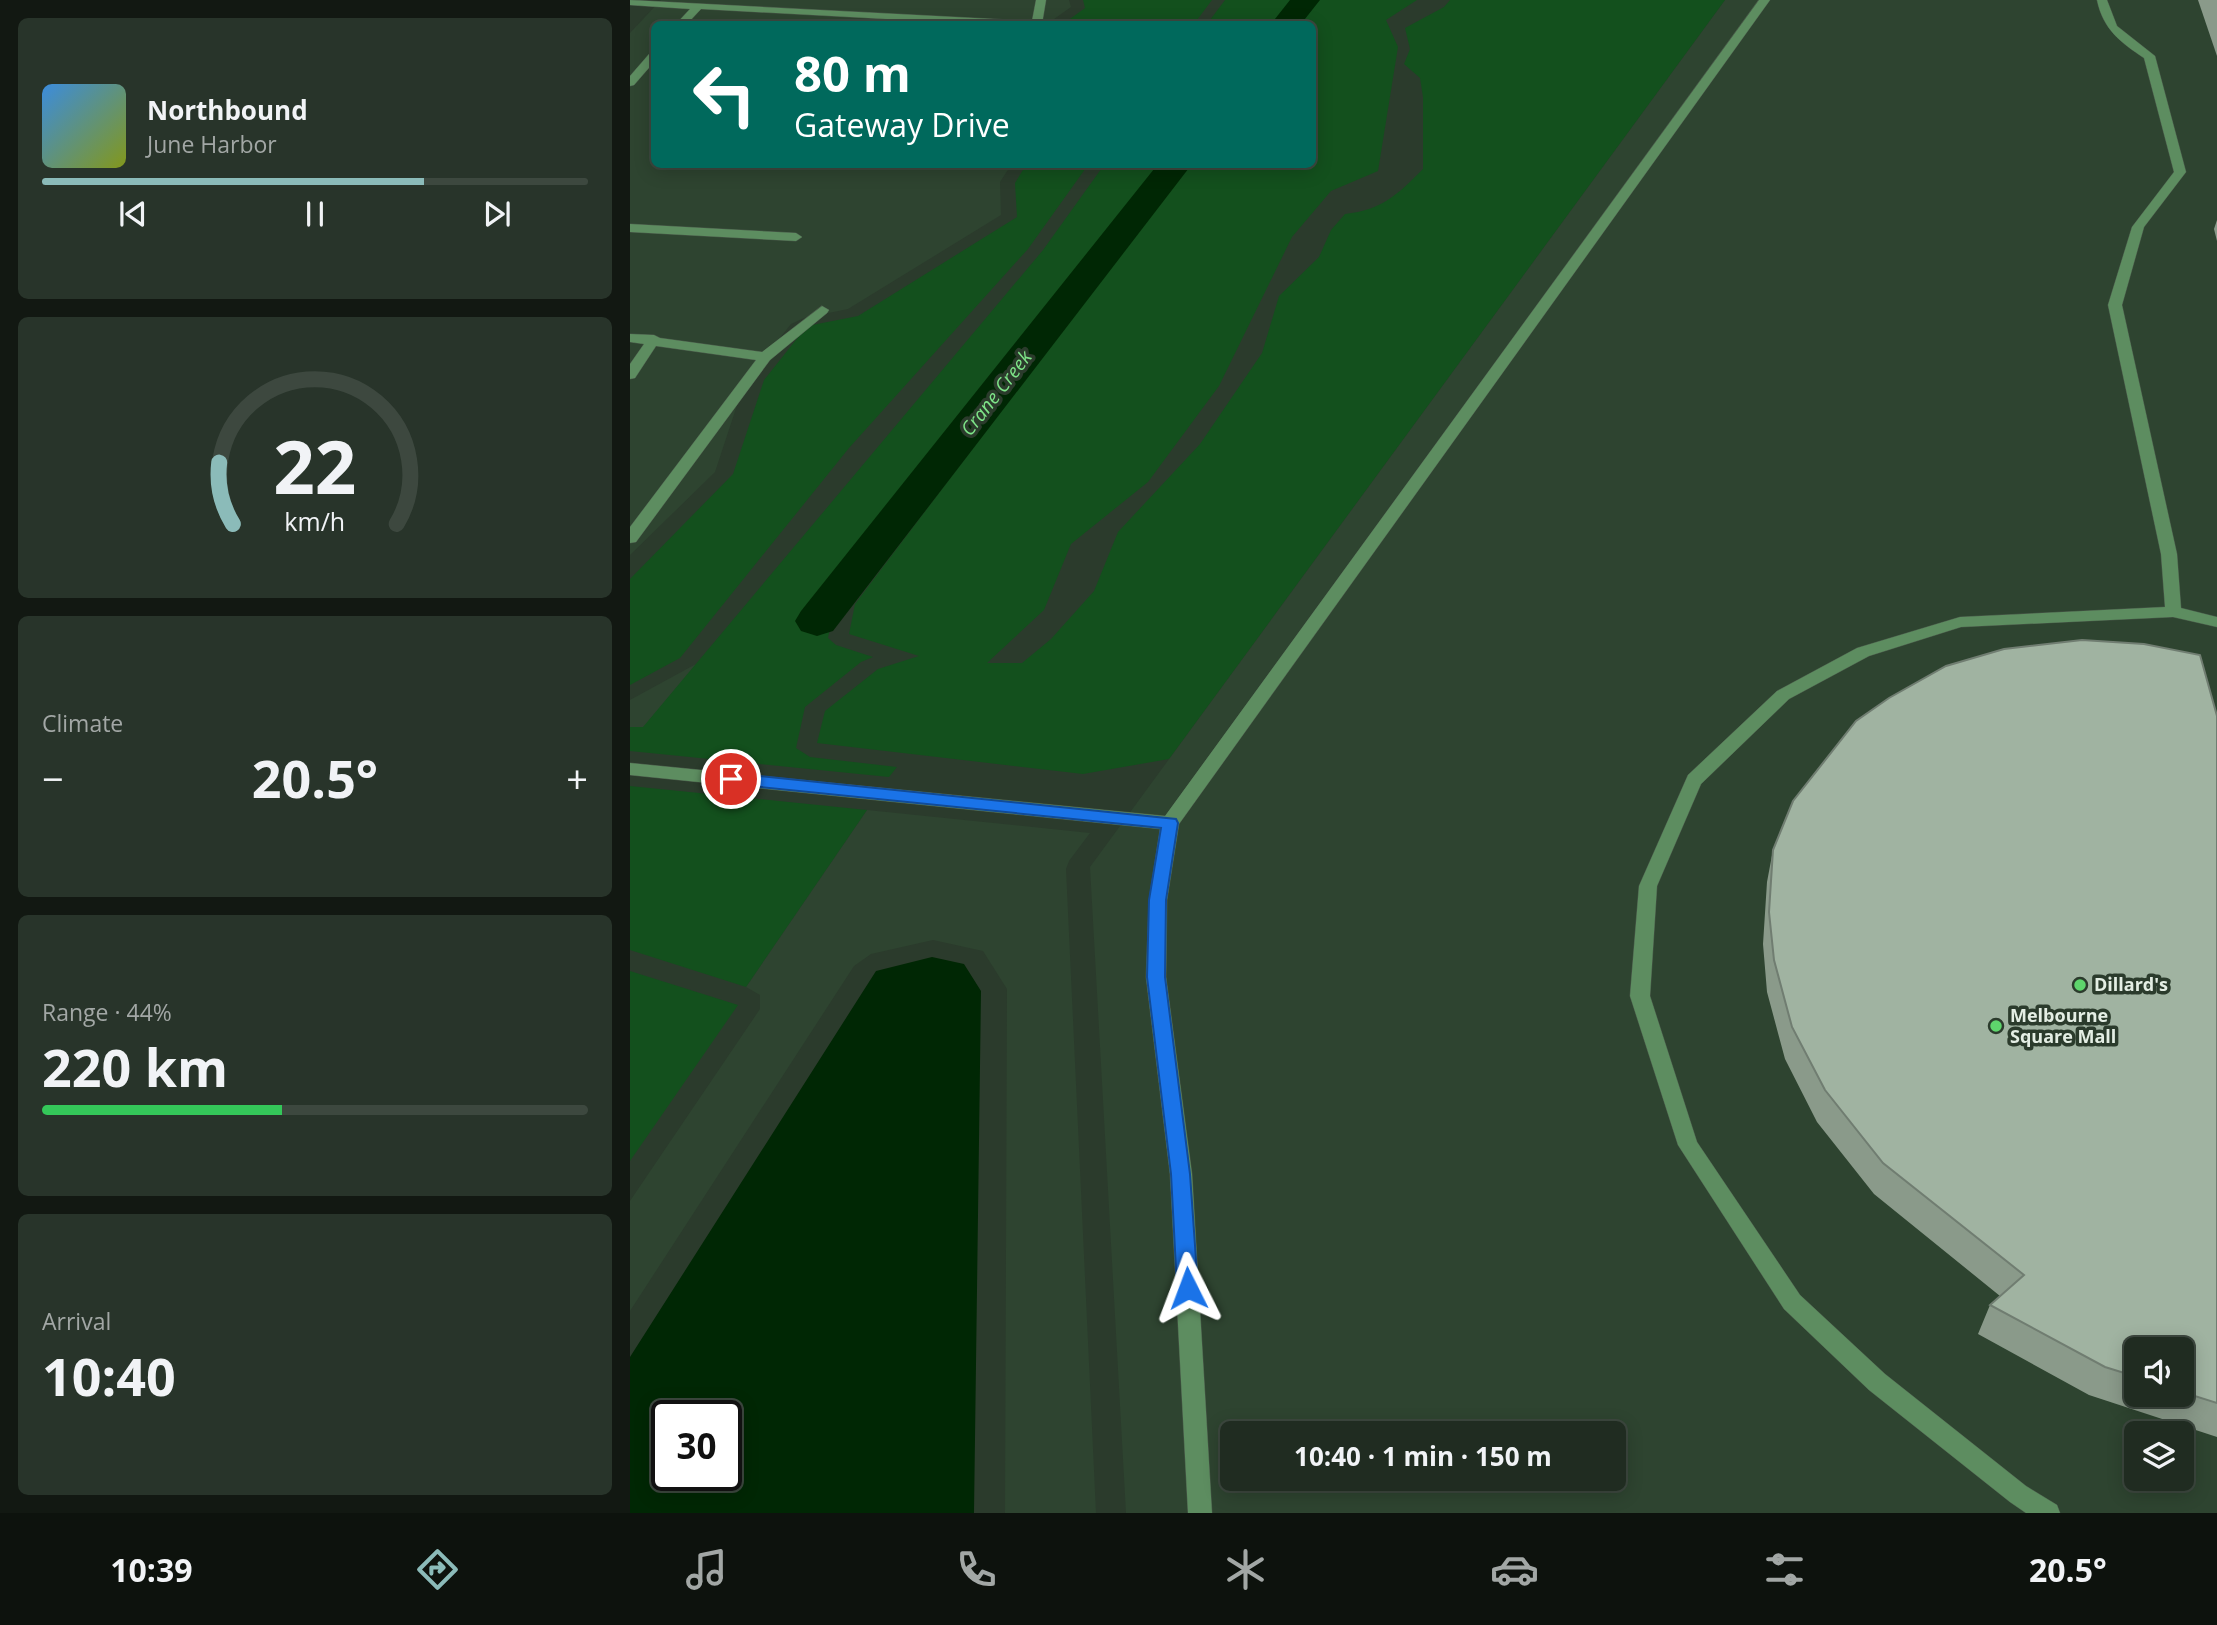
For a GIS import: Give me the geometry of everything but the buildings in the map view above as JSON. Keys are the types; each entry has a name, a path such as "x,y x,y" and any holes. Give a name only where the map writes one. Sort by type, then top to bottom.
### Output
{"street":[{"path":"787,11 796,0"},
{"path":"1038,21 1041,0"},
{"path":"1200,1513 1181,1174 1156,977 1158,900 1170,823 1765,0"},
{"path":"2102,0 2106,21 2126,40 2149,56 2180,172 2138,227 2115,305 2169,554 2173,612"},
{"path":"630,2 706,4 974,21"},
{"path":"685,21 706,4"},
{"path":"630,83 651,58"},
{"path":"630,228 796,237"},
{"path":"630,538 765,357 822,310"},
{"path":"630,338 654,339 765,357"},
{"path":"630,375 654,339"},
{"path":"2048,1513 2018,1493 1877,1382 1793,1302 1688,1145 1640,996 1648,886 1694,780 1783,695 1863,652 1960,622 2173,612 2217,622"},
{"path":"630,769 1170,823"}],"shaded area":[{"path":"661,0 1069,0 1071,7 1051,21 651,21 651,168 1009,168 1000,182 1001,215 848,309 804,318 791,324 745,381 715,472 630,555 630,33"},
{"path":"1083,0 1212,0 1196,21 1067,21 1085,8"},
{"path":"1225,0 1297,0 1280,21 1209,21"},
{"path":"1311,0 1417,0 1386,20 1398,47 1378,171 1331,191 1292,237 1219,386 1148,482 1071,544 1044,610 987,663 1022,663 1051,639 1094,591 1118,532 1200,444 1262,353 1279,296 1319,257 1331,230 1345,214 1369,209 1388,200 1423,169 1423,97 1420,78 1404,64 1410,49 1405,28 1444,7 1450,0 1725,0 1169,759 1083,774 817,743 825,711 878,669 919,656 849,634 855,604 1185,168 1316,168 1316,21 1295,21"},
{"path":"1725,0 2217,0 2217,1513 1126,1513 1090,867"},
{"path":"1024,168 1086,168 1028,249 849,448 680,658 630,685 630,579 733,474 764,380 807,326 858,316 1017,217 1015,183"},
{"path":"1102,168 1169,168 836,601 828,638 836,645 873,657 861,662 805,707 796,748 810,757 897,767 889,777 630,751 630,727 643,727 1043,250"},
{"path":"696,664 643,728 630,727 630,700"},
{"path":"630,786 867,810 746,987 630,950"},
{"path":"867,810 1090,833 1066,869 1096,1513 1005,1513 1007,989 983,951 933,940 871,954 854,966 630,1311 630,1201 760,1009 760,995 746,987"},
{"path":"932,957 964,964 981,991 974,1513 630,1513 630,1357 876,971"},
{"path":"630,971 738,1005 630,1161"}],"waterway":[{"name":"Crane Creek","path":"1288,21 1305,0"},
{"name":"Crane Creek","path":"817,621 1173,168"}],"place":[{"name":"Dillard's","path":"2080,985"},
{"name":"Melbourne Square Mall","path":"1996,1026"}],"route":[{"path":"731,779 1170,823 1158,900 1156,977 1181,1174 1188,1288"}]}
